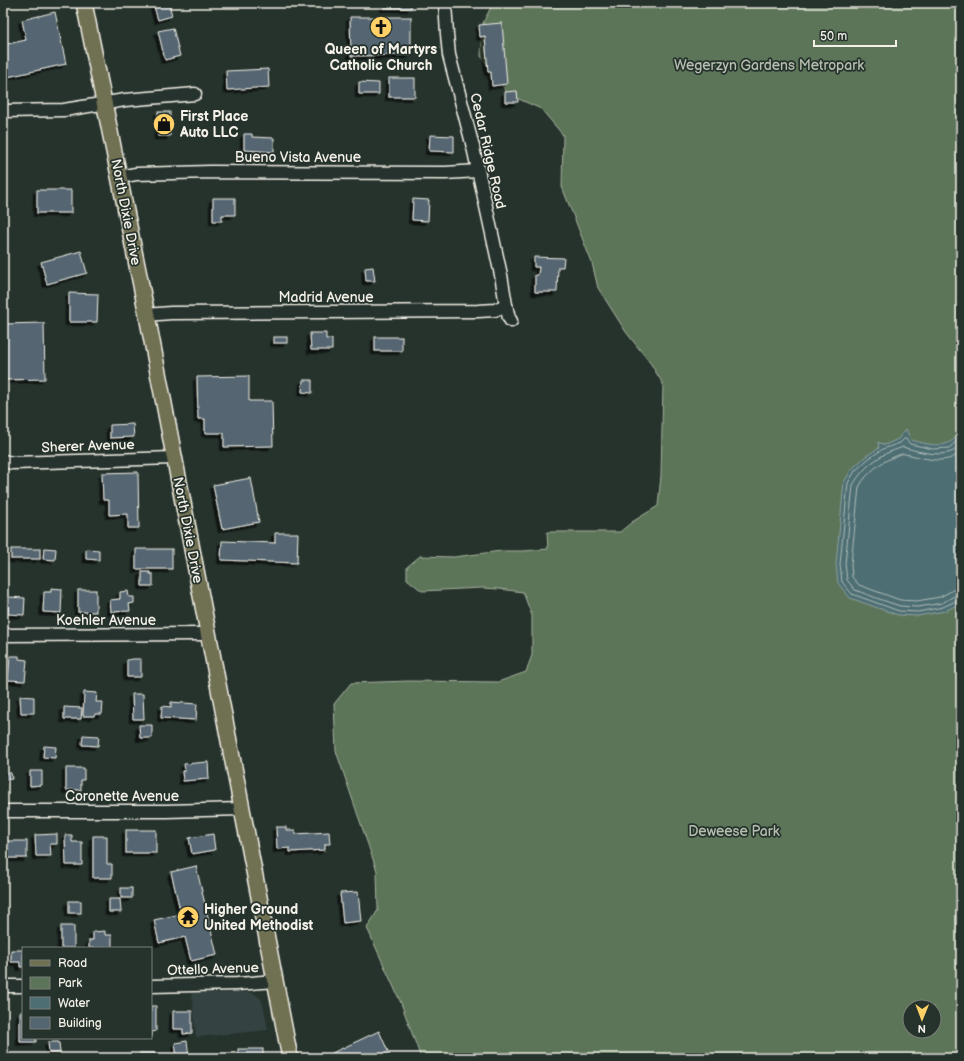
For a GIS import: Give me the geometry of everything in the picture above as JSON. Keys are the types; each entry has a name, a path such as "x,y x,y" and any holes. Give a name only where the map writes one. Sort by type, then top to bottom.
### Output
{"main road":[{"name":"North Dixie Drive","path":"84,3 290,1058"}],"street":[{"name":"Cedar Ridge Road","path":"445,3 446,34 449,54 473,147 501,275 506,306 511,322"},
{"path":"3,111 64,110 125,100 195,94"},
{"name":"Bueno Vista Avenue","path":"119,177 136,174 210,172 445,173 478,171"},
{"name":"Madrid Avenue","path":"146,315 179,313 478,311 495,310 506,306"},
{"name":"Sherer Avenue","path":"3,461 13,463 174,458"},
{"name":"Koehler Avenue","path":"3,635 208,634"},
{"name":"Coronette Avenue","path":"3,811 158,811 242,809"},
{"name":"Ottello Avenue","path":"152,986 237,984 276,981"},
{"path":"3,986 22,986"}],"shaded area":[{"path":"248,992 255,994 261,999 268,1030 196,1037 192,993"}],"green space":[{"name":"Deweese Park","path":"493,3 961,3 961,1058 421,1058 401,1003 367,928 378,910 377,871 336,751 334,704 351,683 409,681 498,682 526,672 532,655 532,616 523,592 481,588 422,591 407,579 407,567 420,556 454,557 501,551 548,549 547,532 620,532 632,522 658,506 661,475 663,384 651,364 626,332 598,288 592,263 562,187 563,135 541,109 508,94 481,56 483,23"}],"water":[{"path":"961,427 961,603 945,611 918,616 898,615 850,598 838,583 836,564 844,482 852,469 866,456 879,448 878,442 885,445 898,439 906,429 911,440 926,444 940,445 953,440"}],"building":[{"path":"153,3 169,3 172,16 158,20"},
{"path":"384,3 411,3 411,8 384,8"},
{"path":"55,12 66,64 3,78 3,45 26,40 22,20"},
{"name":"Queen of Martyrs Catholic Church","path":"350,17 411,17 411,55 351,56"},
{"path":"502,23 507,84 492,86 491,72 488,72 485,36 480,37 479,25"},
{"path":"173,28 180,56 165,60 158,31"},
{"path":"268,69 269,87 227,90 226,71"},
{"path":"389,78 415,78 415,97 389,97"},
{"path":"359,82 379,83 379,94 359,94"},
{"path":"517,91 518,102 505,102 505,92"},
{"name":"First Place Auto LLC","path":"158,112 170,112 170,136 158,136"},
{"path":"244,134 252,134 252,137 274,138 274,152 244,150"},
{"path":"430,135 454,136 454,152 429,151"},
{"path":"37,190 71,190 71,213 37,213"},
{"path":"213,198 235,198 235,215 222,215 222,221 213,221"},
{"path":"413,199 429,200 428,221 412,220"},
{"path":"81,251 87,273 47,284 41,262"},
{"path":"534,257 564,258 563,267 558,267 557,292 535,292 535,275 538,275 539,267 534,267"},
{"path":"373,267 375,281 366,281 365,268"},
{"path":"69,293 98,294 97,322 69,322"},
{"path":"44,323 45,379 3,380 3,324"},
{"path":"310,333 326,333 326,339 332,339 332,350 311,350"},
{"path":"274,337 287,337 287,343 274,343"},
{"path":"375,337 402,337 402,351 375,351"},
{"path":"249,376 249,401 272,401 273,446 224,447 224,433 205,433 205,419 198,419 197,377"},
{"path":"303,380 312,380 312,393 302,392"},
{"path":"133,424 134,437 110,438 110,425"},
{"path":"138,472 139,528 128,528 128,514 109,515 109,500 103,500 102,473"},
{"path":"251,478 259,522 222,529 213,485"},
{"path":"275,533 298,533 297,563 221,560 222,541 275,543"},
{"path":"44,548 56,549 55,560 43,559"},
{"path":"11,549 40,549 40,559 11,559"},
{"path":"86,549 99,550 99,560 86,559"},
{"path":"136,549 172,549 172,569 136,569"},
{"path":"142,572 150,572 150,574 153,574 153,586 142,586"},
{"path":"51,588 62,589 61,613 43,612 44,592 51,592"},
{"path":"78,590 96,590 96,612 78,612"},
{"path":"128,591 129,597 134,597 134,603 129,604 130,611 111,612 110,600 120,599 120,592"},
{"path":"9,597 25,598 24,615 8,614"},
{"path":"10,656 19,656 19,659 27,660 25,681 8,680"},
{"path":"141,659 141,677 127,677 127,660"},
{"path":"84,692 97,693 96,702 103,702 102,714 83,716"},
{"path":"132,694 143,694 144,719 133,719"},
{"path":"20,696 34,697 34,713 21,713"},
{"path":"171,702 197,704 196,720 161,718 162,706 171,707"},
{"path":"64,707 82,708 81,719 64,719"},
{"path":"139,725 152,725 152,738 140,738"},
{"path":"83,735 99,736 98,746 82,745"},
{"path":"44,746 56,747 55,758 43,757"},
{"path":"208,762 209,779 183,781 182,771 185,771 184,764"},
{"path":"66,768 84,768 84,780 81,780 81,790 66,790"},
{"path":"30,771 42,771 42,785 30,786"},
{"path":"3,773 11,773 12,779 3,780"},
{"path":"276,827 286,827 286,830 295,830 295,834 329,832 330,844 325,844 325,850 290,852 290,848 277,849"},
{"path":"126,830 156,830 156,853 126,853"},
{"path":"57,834 57,844 50,844 51,856 36,856 35,835"},
{"path":"213,834 215,850 192,854 189,838"},
{"path":"65,835 72,835 72,842 82,842 82,865 66,865"},
{"path":"93,836 107,836 107,864 112,864 112,878 93,878"},
{"path":"6,841 27,841 27,858 6,858"},
{"name":"Higher Ground United Methodist","path":"196,866 217,955 191,961 185,937 159,943 154,920 181,914 171,872"},
{"path":"121,888 132,888 132,898 121,898"},
{"path":"358,892 361,921 343,923 340,893"},
{"path":"109,899 120,899 121,912 109,912"},
{"path":"69,901 81,901 81,913 69,913"},
{"path":"61,926 74,926 74,947 61,947"},
{"path":"105,931 105,935 112,935 112,947 89,947 89,940 93,940 93,932"},
{"path":"11,950 22,950 22,967 20,967 20,962 11,962"},
{"path":"152,1006 156,1006 156,1031 152,1032"},
{"path":"173,1011 192,1011 192,1033 183,1034 183,1029 173,1029"},
{"path":"20,1012 22,1012 22,1039 36,1039 36,1042 20,1042"},
{"path":"379,1031 391,1058 332,1058 330,1054"},
{"path":"187,1041 189,1057 177,1058 175,1043"},
{"path":"48,1042 59,1042 60,1053 49,1053"},
{"path":"238,1049 263,1049 263,1058 238,1058"},
{"path":"140,1053 155,1053 155,1058 140,1058"}],"place":[{"name":"Queen of Martyrs Catholic Church","path":"381,27"},
{"name":"First Place Auto LLC","path":"164,124"},
{"name":"Higher Ground United Methodist","path":"188,917"}],"park label":[{"name":"Wegerzyn Gardens Metropark","path":"769,65"}]}
